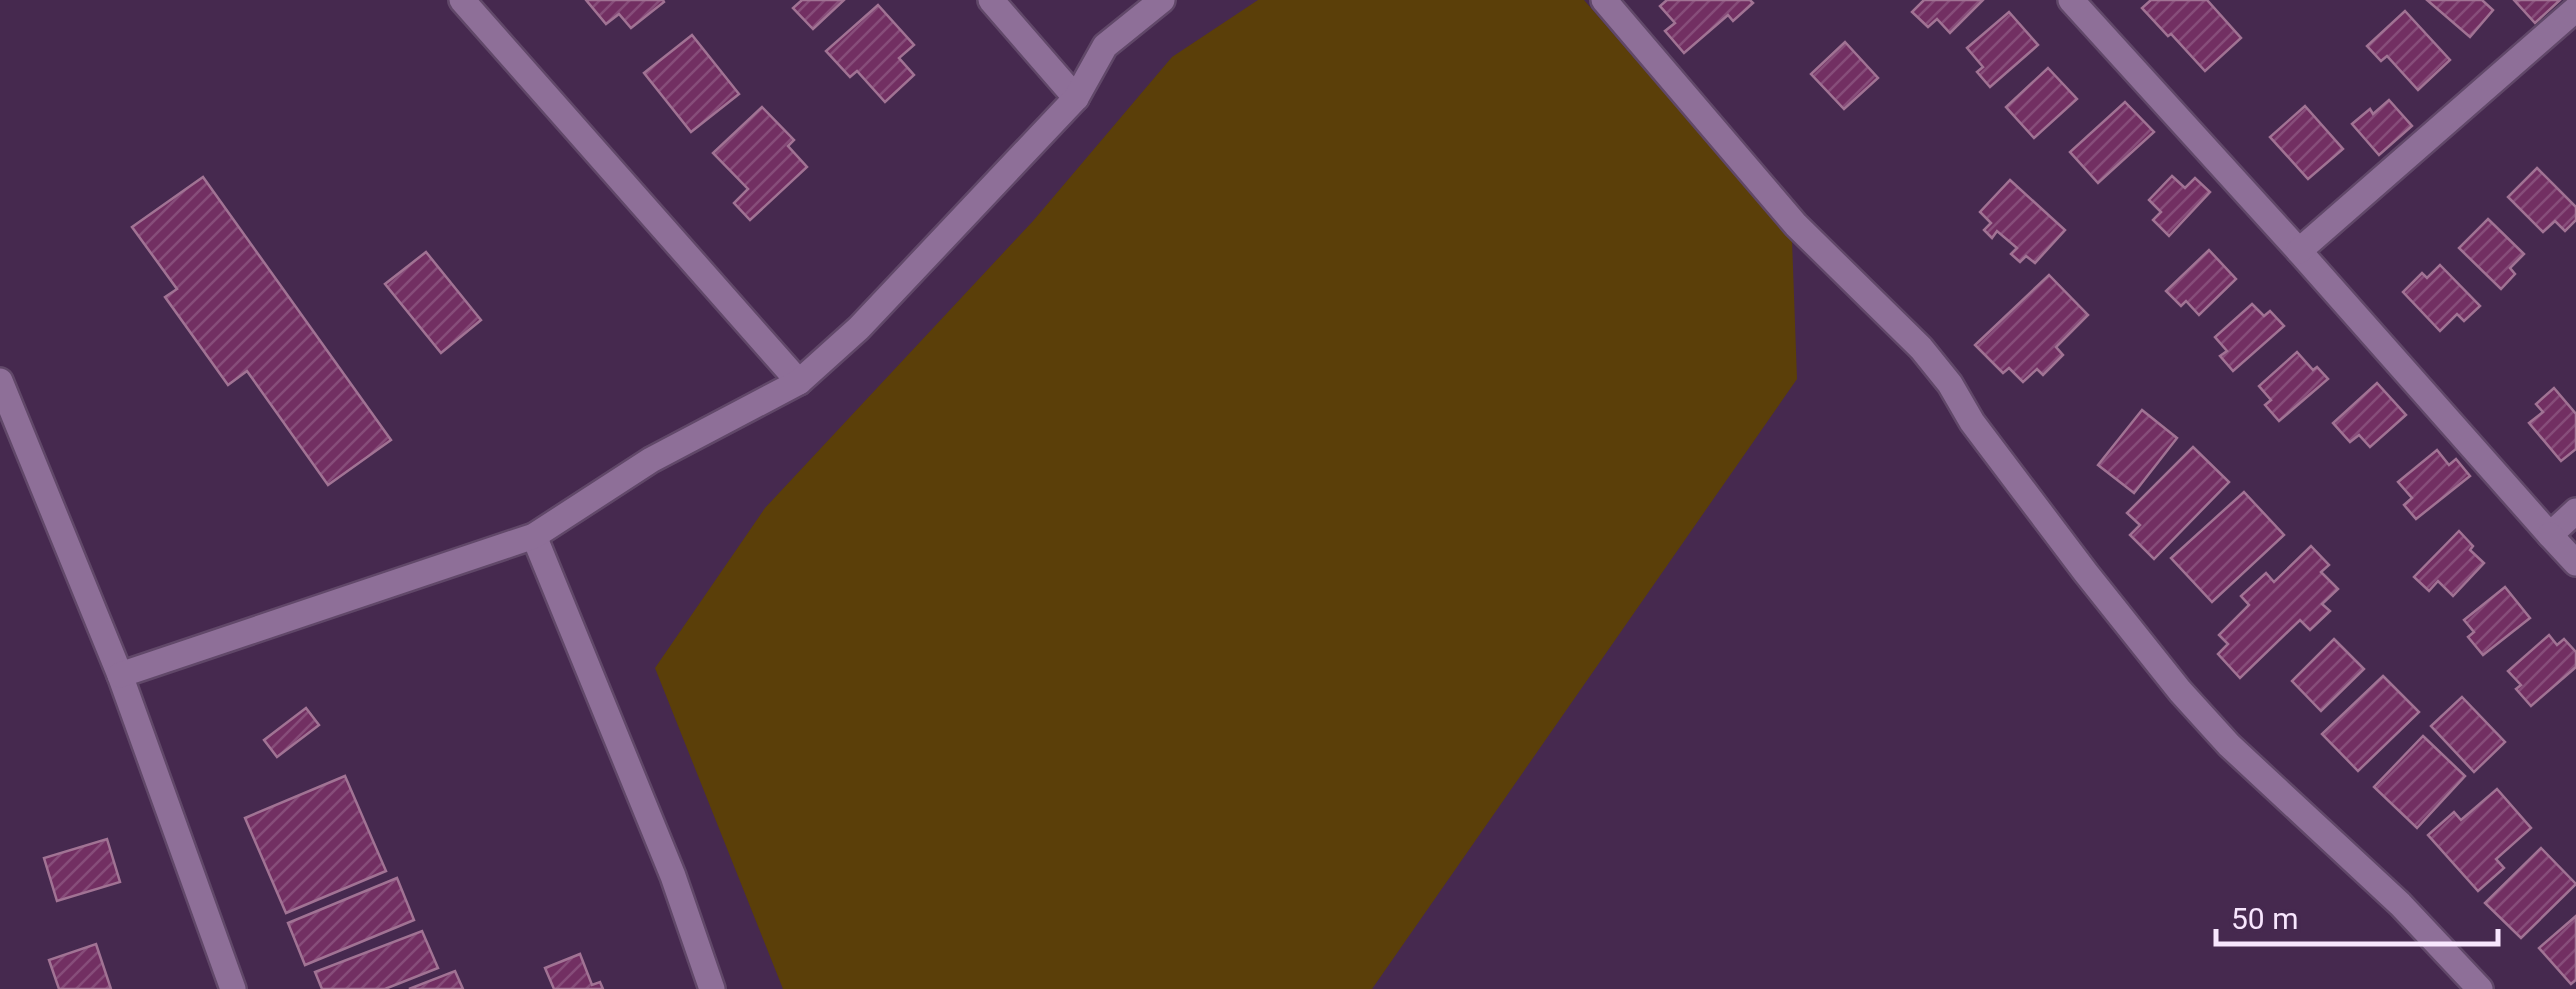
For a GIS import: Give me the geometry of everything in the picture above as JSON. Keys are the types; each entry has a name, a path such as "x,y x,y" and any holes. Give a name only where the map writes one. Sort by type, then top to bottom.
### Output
{"street":[{"path":"462,0 799,382"},
{"path":"990,0 1076,98"},
{"path":"120,676 534,536 651,460 799,382 859,328 1076,98 1105,46 1162,0"},
{"path":"1604,0 1796,224 1921,348 2052,528 2180,691 2228,744 2400,904 2480,989"},
{"path":"2071,0 2576,564"},
{"path":"2299,251 2576,9"},
{"path":"0,381 120,676 234,989"},
{"path":"2550,534 2576,512"},
{"path":"534,536 673,876 712,989"}],"shaded area":[{"path":"1258,0 1584,0 1792,240 1797,379 1372,989 783,989 655,668 765,508 1033,221 1172,57"}],"building":[{"path":"586,0 664,2 631,28 619,14 606,24"},
{"path":"802,0 844,0 813,29 793,8"},
{"path":"1667,0 1753,3 1733,21 1728,15 1684,53 1665,31 1675,23 1660,6"},
{"path":"1924,0 1983,0 1950,33 1937,19 1928,27 1912,12"},
{"path":"2151,0 2207,0 2241,38 2205,71 2142,8"},
{"path":"2427,0 2482,0 2493,10 2470,37"},
{"path":"2514,0 2560,0 2535,23"},
{"path":"878,5 914,45 899,58 914,75 885,102 857,71 850,77 826,51"},
{"path":"2405,11 2450,60 2418,90 2387,56 2381,61 2367,46"},
{"path":"2009,12 2038,45 1990,87 1977,72 1983,67 1967,48"},
{"path":"692,35 739,94 691,132 644,73"},
{"path":"1845,42 1878,78 1844,109 1811,74"},
{"path":"2048,68 2077,99 2034,138 2006,107"},
{"path":"2389,100 2412,126 2379,155 2352,124 2370,109 2373,114"},
{"path":"2125,102 2154,132 2098,183 2070,152"},
{"path":"2305,106 2343,149 2308,179 2270,137"},
{"path":"762,107 794,140 788,146 807,167 750,220 734,203 748,189 713,153"},
{"path":"2537,168 2576,207 2576,220 2565,231 2555,221 2543,232 2508,197"},
{"path":"2172,176 2185,188 2195,178 2210,192 2169,236 2153,220 2161,212 2149,200"},
{"path":"203,177 391,440 328,485 247,371 228,385 165,297 177,289 132,227"},
{"path":"2010,180 2065,230 2035,263 2026,256 2020,262 2011,254 2017,248 1997,231 1992,238 1984,230 1991,223 1980,212"},
{"path":"2488,219 2524,254 2510,268 2515,274 2501,289 2459,248"},
{"path":"2209,250 2236,279 2199,315 2186,301 2181,306 2166,291"},
{"path":"426,252 481,320 441,353 385,284"},
{"path":"2440,265 2480,306 2464,321 2457,314 2440,331 2403,292 2422,273 2427,278"},
{"path":"2049,275 2088,315 2056,347 2063,355 2043,375 2037,369 2023,382 2009,368 2003,373 1975,345"},
{"path":"2252,304 2264,316 2270,311 2284,326 2233,371 2220,356 2227,351 2215,337"},
{"path":"2297,352 2313,370 2317,367 2328,379 2279,421 2265,405 2271,400 2259,386"},
{"path":"2377,383 2406,415 2370,447 2359,435 2350,442 2333,423"},
{"path":"2554,388 2576,414 2576,449 2561,461 2529,423 2543,412 2536,404"},
{"path":"2142,410 2177,438 2134,493 2098,465"},
{"path":"2193,447 2229,482 2154,559 2130,535 2140,525 2127,513"},
{"path":"2437,450 2449,465 2456,459 2470,476 2416,519 2404,505 2412,498 2398,482"},
{"path":"2244,492 2284,535 2212,602 2171,558"},
{"path":"2459,531 2473,546 2470,550 2484,563 2453,596 2438,581 2429,591 2414,577"},
{"path":"2311,546 2329,565 2321,572 2338,589 2322,604 2330,611 2310,630 2300,620 2240,678 2218,654 2228,644 2219,635 2249,605 2241,596 2266,573 2274,582"},
{"path":"2505,587 2530,618 2483,655 2468,637 2474,632 2464,620"},
{"path":"2549,635 2557,645 2564,639 2576,652 2576,667 2531,706 2516,689 2521,685 2508,671"},
{"path":"2334,639 2364,669 2321,711 2292,681"},
{"path":"2383,676 2419,712 2358,771 2322,734"},
{"path":"2462,697 2505,742 2474,772 2431,726"},
{"path":"306,708 319,725 277,757 264,740"},
{"path":"2423,736 2465,776 2417,828 2374,787"},
{"path":"345,776 386,871 286,913 245,818"},
{"path":"2497,789 2531,828 2496,859 2504,868 2478,891 2428,835 2454,812 2461,820"},
{"path":"107,839 120,882 57,901 44,858"},
{"path":"2541,848 2576,884 2521,938 2485,903"},
{"path":"397,878 414,920 305,965 288,923"},
{"path":"2576,916 2576,980 2571,984 2539,948"},
{"path":"422,931 438,968 385,989 322,989 315,972"},
{"path":"96,944 111,989 59,989 49,960"},
{"path":"580,954 592,985 600,982 603,989 554,989 545,968"},
{"path":"455,971 463,989 409,989"}]}
